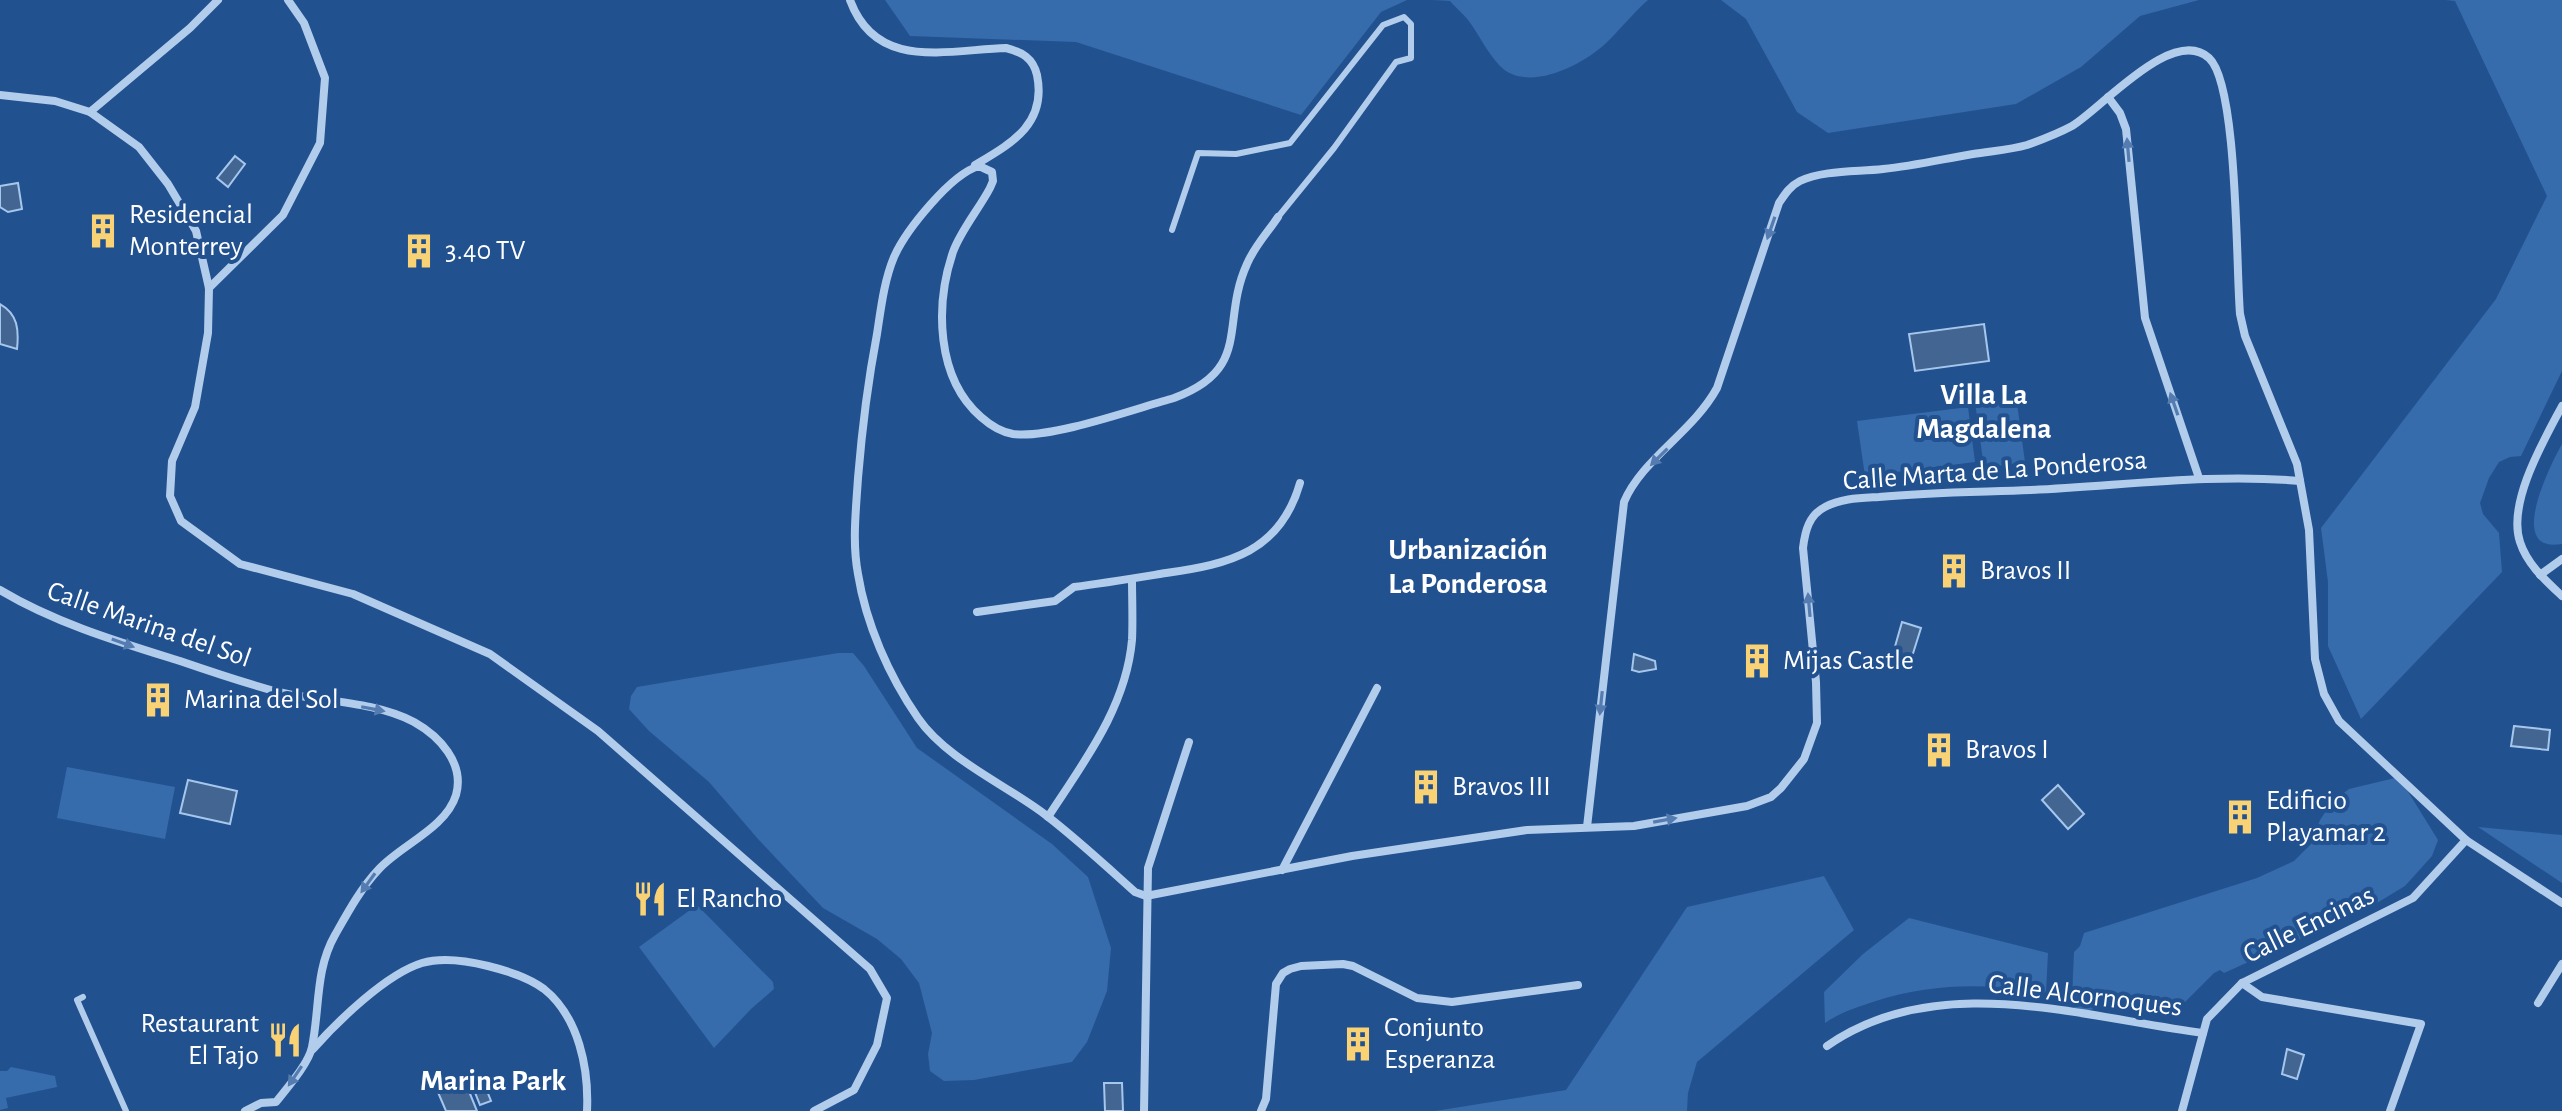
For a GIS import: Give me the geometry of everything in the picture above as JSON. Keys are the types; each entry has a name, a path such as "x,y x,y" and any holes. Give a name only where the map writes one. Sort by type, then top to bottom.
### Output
{"street":[{"path":"90,112 190,28 218,0"},
{"path":"209,288 283,215 320,143 325,78 304,23 288,0"},
{"path":"850,0 867,30 883,43 899,50 1006,48 1024,52 1035,68 1040,89 1037,109 1028,126 1009,145 971,168 950,186 909,232 886,280 869,378 855,513 856,559 865,606 898,687 919,720 945,746 1048,817 1135,892 1146,896"},
{"path":"1587,827 1624,502 1631,485 1707,407 1717,388 1779,203 1787,191 1801,181 1820,176 1890,168 2027,145 2072,125 2159,59 2173,53 2197,51 2208,56 2217,67 2224,90 2232,154 2240,314 2245,336 2297,464 2309,530 2315,659 2324,694 2339,721 2466,840 2562,903"},
{"path":"0,95 55,101 90,112 139,147 168,184 196,231 209,288 208,333 195,407 172,461 170,496 181,521 240,564 353,594 490,654 598,731 870,969 887,998 877,1045 854,1090 814,1111"},
{"path":"2108,97 2120,113 2126,129 2145,318 2199,478"},
{"path":"971,168 986,167 992,172 993,181 954,249 946,280 942,318 945,351 954,382 969,407 991,426 1012,434 1041,434 1112,415 1191,392 1209,380 1222,367 1228,349 1247,264 1278,217"},
{"path":"2562,406 2530,468 2517,525 2520,545 2540,575 2562,596"},
{"name":"Calle Marta de La Ponderosa","path":"1146,896 1352,856 1515,831 1634,826 1747,806 1771,797 1804,759 1817,723 1803,548 1805,531 1822,508 1834,503 1905,494 2048,489 2199,478 2300,481"},
{"path":"977,612 1055,601 1074,587 1214,566 1238,558 1281,525 1293,506 1300,483"},
{"path":"2540,575 2562,559"},
{"path":"1048,817 1101,735 1119,696 1132,642 1132,579"},
{"name":"Calle Marina del Sol","path":"0,590 53,617 136,648 282,692 398,715 428,731 448,751 458,785 452,803 437,822 380,868 367,884 329,948 318,988 312,1050 277,1106 261,1103 245,1111"},
{"path":"1282,870 1377,688"},
{"path":"1144,1111 1148,868 1189,742"},
{"name":"Calle Encinas","path":"2182,1111 2207,1019 2242,983 2413,898 2466,840"},
{"path":"312,1050 345,1014 398,976 422,963 474,963 525,978 559,1003 583,1057 588,1087 587,1111"},
{"path":"2538,1003 2562,964"},
{"path":"1261,1111 1266,1099 1276,984 1290,969 1301,966 1353,966 1417,998 1434,1001 1452,1002 1578,985"},
{"path":"2242,983 2262,997 2421,1024 2390,1111"},
{"name":"Calle Alcornoques","path":"1827,1046 1873,1020 1949,1005 1995,1003 2203,1033"}],"lane":[{"path":"1172,230 1198,153 1236,154 1290,143 1383,25 1404,17 1411,24 1411,58 1396,62 1334,148 1278,217"},
{"path":"83,997 77,1000 126,1111"}],"shaded area":[{"path":"885,0 1407,0 1381,12 1301,115 1076,42 910,36"},
{"path":"1432,0 1648,0 1605,44 1582,61 1553,74 1524,77 1510,73 1499,65 1469,21 1450,1"},
{"path":"1721,0 2199,0 2140,16 2081,67 2016,104 1828,133 1797,112 1746,19"},
{"path":"2445,0 2562,0 2562,371 2521,456 2499,462 2480,503 2483,514 2499,533 2502,572 2361,719 2328,646 2328,582 2321,528 2496,299 2547,196 2455,1"},
{"path":"235,156 245,164 228,187 217,178"},
{"path":"18,183 22,209 8,212 0,207 0,186"},
{"path":"0,304 11,313 16,323 17,349 0,344"},
{"path":"1984,324 1989,361 1915,371 1909,334"},
{"path":"2016,396 2025,462 1984,468 1975,402"},
{"path":"1968,407 1975,462 1865,476 1857,421"},
{"path":"2562,444 2562,544 2545,544 2537,536 2534,523 2536,506"},
{"path":"1902,622 1921,628 1910,663 1892,657"},
{"path":"853,653 864,666 917,748 1052,844 1088,877 1111,948 1107,991 1087,1042 1072,1062 974,1080 944,1081 930,1071 928,1054 932,1033 919,983 901,959 877,939 823,908 709,782 649,731 629,709 631,696 637,687"},
{"path":"1634,654 1655,661 1656,669 1632,670"},
{"path":"2514,726 2550,730 2548,750 2511,746"},
{"path":"67,767 175,787 165,839 57,818"},
{"path":"2399,777 2438,840 2432,856 2405,886 2367,909 2224,973 2220,970 2214,973 2179,1008 2128,1002 2075,1013 2072,996 2074,952 2080,946 2084,933 2257,878 2294,861 2311,844 2320,820 2332,802 2349,789"},
{"path":"188,780 237,791 230,824 180,813"},
{"path":"2058,785 2084,814 2068,829 2042,800"},
{"path":"2478,827 2562,835 2562,883"},
{"path":"1824,876 1854,930 1697,1062 1688,1093 1687,1111 1435,1111 1566,1090 1687,907"},
{"path":"697,905 773,982 774,989 714,1048 639,947"},
{"path":"1909,918 2048,953 2046,993 1981,986 1939,988 1863,1005 1825,1023 1824,992 1863,954"},
{"path":"2287,1049 2304,1055 2297,1079 2282,1074"},
{"path":"11,1067 55,1076 57,1087 6,1098 8,1108 0,1110 0,1071"},
{"path":"481,1076 491,1101 480,1105 470,1080"},
{"path":"464,1079 477,1111 446,1111 437,1090"},
{"path":"1104,1083 1122,1083 1123,1111 1105,1111"}],"place":[{"name":"Residencial Monterrey","path":"103,231"},
{"name":"3.40 TV","path":"419,251"},
{"name":"Bravos II","path":"1954,571"},
{"name":"Mijas Castle","path":"1757,661"},
{"name":"Marina del Sol","path":"158,700"},
{"name":"Bravos I","path":"1939,750"},
{"name":"Bravos III","path":"1426,787"},
{"name":"Edificio Playamar 2","path":"2240,817"},
{"name":"El Rancho","path":"650,899"},
{"name":"Restaurant El Tajo","path":"285,1040"},
{"name":"Conjunto Esperanza","path":"1358,1044"}],"district":[{"name":"Villa La Magdalena","path":"1984,412"},
{"name":"Urbanización La Ponderosa","path":"1468,567"},
{"name":"Marina Park","path":"493,1081"}]}
